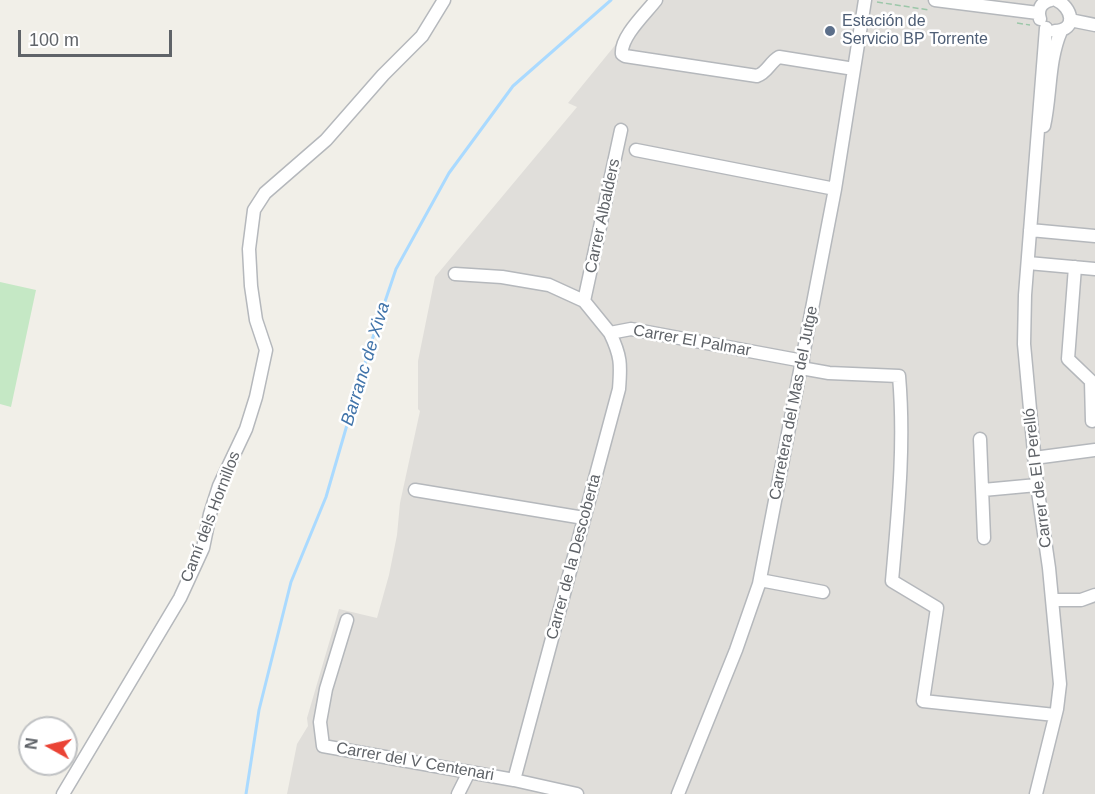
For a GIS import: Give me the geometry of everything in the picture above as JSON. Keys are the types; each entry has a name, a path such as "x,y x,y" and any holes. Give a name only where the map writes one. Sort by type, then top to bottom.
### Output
{"street":[{"name":"Camí dels Hornillos","path":"63,794 180,598 203,548 219,486 246,429 256,397 266,350 256,320 251,286 249,249 254,210 265,193 326,140 383,75 422,36 444,0"},
{"path":"657,0 625,39 621,51 625,56 757,76 764,74 779,57 854,69"},
{"name":"Carretera del Mas del Jutge","path":"678,794 736,650 760,580 835,189 865,0"},
{"path":"935,0 1038,13"},
{"path":"1054,1 1066,7 1070,14 1067,27 1061,31 1054,31 1046,27 1041,22 1038,13 1040,7 1054,1"},
{"path":"1070,20 1095,25"},
{"name":"Carrer de El Perelló","path":"1036,794 1060,684 1049,568 1034,458 1024,344 1025,296 1037,123 1046,27"},
{"name":"Carrer de El Perelló","path":"1036,159 1047,110 1054,51 1061,31"},
{"name":"Carrer Albalders","path":"584,301 621,130"},
{"path":"636,150 835,189"},
{"path":"1030,230 1095,236"},
{"path":"1028,263 1095,269"},
{"path":"1075,267 1068,358 1091,381 1092,422"},
{"name":"Carrer El Palmar","path":"456,274 549,285 584,301 610,333 631,329 802,364 829,373 899,376 902,405 901,484 892,580 937,608 923,701 1055,715"},
{"name":"Carrer de la Descoberta","path":"514,780 619,389 621,364 618,350 610,333"},
{"path":"980,439 984,538"},
{"path":"1034,458 1095,450"},
{"path":"983,490 1037,485"},
{"path":"415,490 584,518"},
{"path":"760,580 823,592"},
{"path":"1052,600 1081,600 1095,595"},
{"name":"Carrer del V Centenari","path":"347,620 326,689 320,722 324,746 514,780 577,794"},
{"path":"458,794 469,772"}],"shaded area":[{"path":"652,0 1095,0 1095,794 287,794 297,744 308,726 307,718 339,609 377,618 389,575 397,535 400,503 420,411 418,409 418,361 435,277 577,107 568,103"}],"green space":[{"path":"0,282 36,290 11,407 0,404"}],"waterway":[{"name":"Barranc de Xiva","path":"246,794 259,710 291,582 326,497 370,346 396,269 449,173 513,86 611,0"}],"place":[{"name":"Estación de Servicio BP Torrente","path":"830,31"}]}
